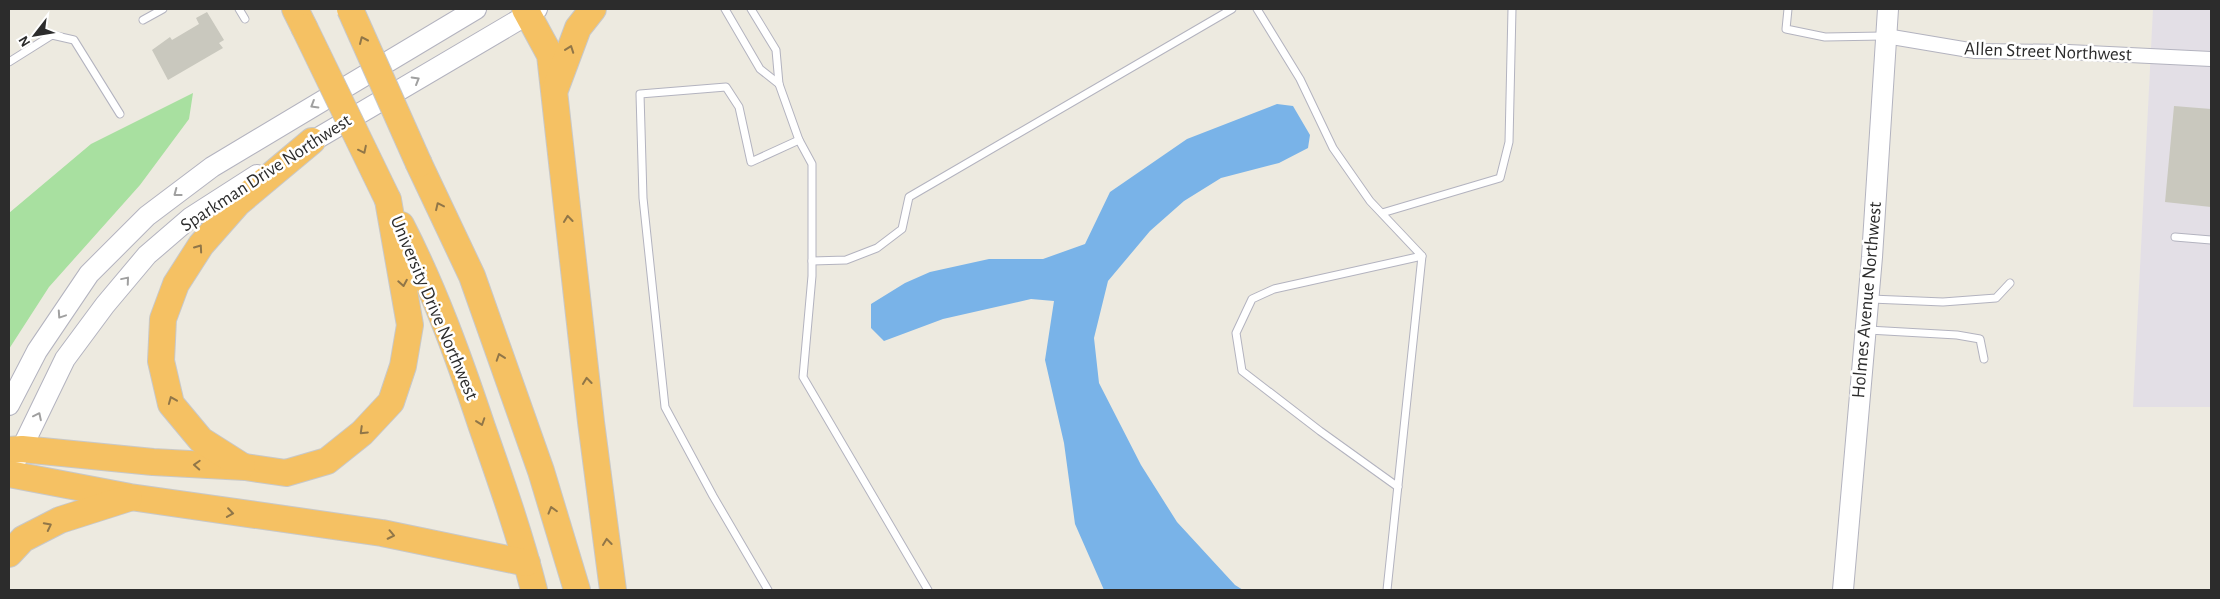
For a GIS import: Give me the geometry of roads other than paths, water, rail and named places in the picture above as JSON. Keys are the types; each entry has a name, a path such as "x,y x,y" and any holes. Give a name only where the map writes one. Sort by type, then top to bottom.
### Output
{"highway":[{"path":"350,9 419,164 472,276 541,472 578,590"},
{"path":"554,92 578,28 592,9"},
{"path":"530,11 550,55 591,422 613,590"},
{"name":"University Drive Northwest","path":"299,18 414,250 461,365 513,516 534,590"},
{"path":"244,467 201,440 171,404 161,361 163,319 176,284 200,244 238,204 312,141"},
{"path":"15,449 153,462 244,467 286,473 327,461 362,432 391,402 404,366 410,325 388,200"},
{"path":"9,475 130,497 382,533 527,563"},
{"path":"9,554 23,539 60,520 130,497"}],"main road":[{"name":"Sparkman Drive Northwest","path":"9,404 37,351 88,274 147,216 212,167 476,9"},
{"name":"Holmes Avenue Northwest","path":"1843,590 1868,299 1888,9"},
{"name":"Sparkman Drive Northwest","path":"9,475 15,449 66,359 105,305 147,255 190,218 312,141 530,11"}],"street":[{"name":"Allen Street Northwest","path":"1886,36 1976,51 2068,52 2211,59"}],"lane":[{"path":"143,20 162,9"},
{"path":"239,9 245,19"},
{"path":"725,9 760,69 779,84"},
{"path":"751,9 776,50 779,84 799,140 812,164 812,261 803,377 928,590"},
{"path":"812,261 846,260 877,248 902,229 910,197 1232,9"},
{"path":"1257,9 1300,79 1333,148 1382,213 1422,256 1387,590"},
{"path":"1382,213 1500,178 1509,142 1512,9"},
{"path":"1788,9 1786,29 1825,37 1886,36"},
{"path":"9,62 52,35 74,40 120,114"},
{"path":"768,590 712,496 665,407 643,198 640,94 726,87 739,107 750,162 799,140"},
{"path":"2174,237 2211,240"},
{"path":"1398,487 1320,431 1242,370 1236,333 1252,299 1274,289 1422,256"},
{"path":"1868,299 1942,302 1996,298 2010,283"},
{"path":"1865,330 1957,335 1980,339 1984,359"}],"water":[{"path":"1277,104 1293,106 1310,135 1308,148 1279,163 1221,178 1184,201 1150,231 1108,281 1094,338 1099,383 1141,465 1177,522 1235,585 1243,590 1104,590 1075,524 1064,443 1045,360 1054,301 1031,299 943,319 884,341 871,328 871,304 905,283 930,272 989,259 1043,259 1085,244 1110,192 1187,139"}]}
